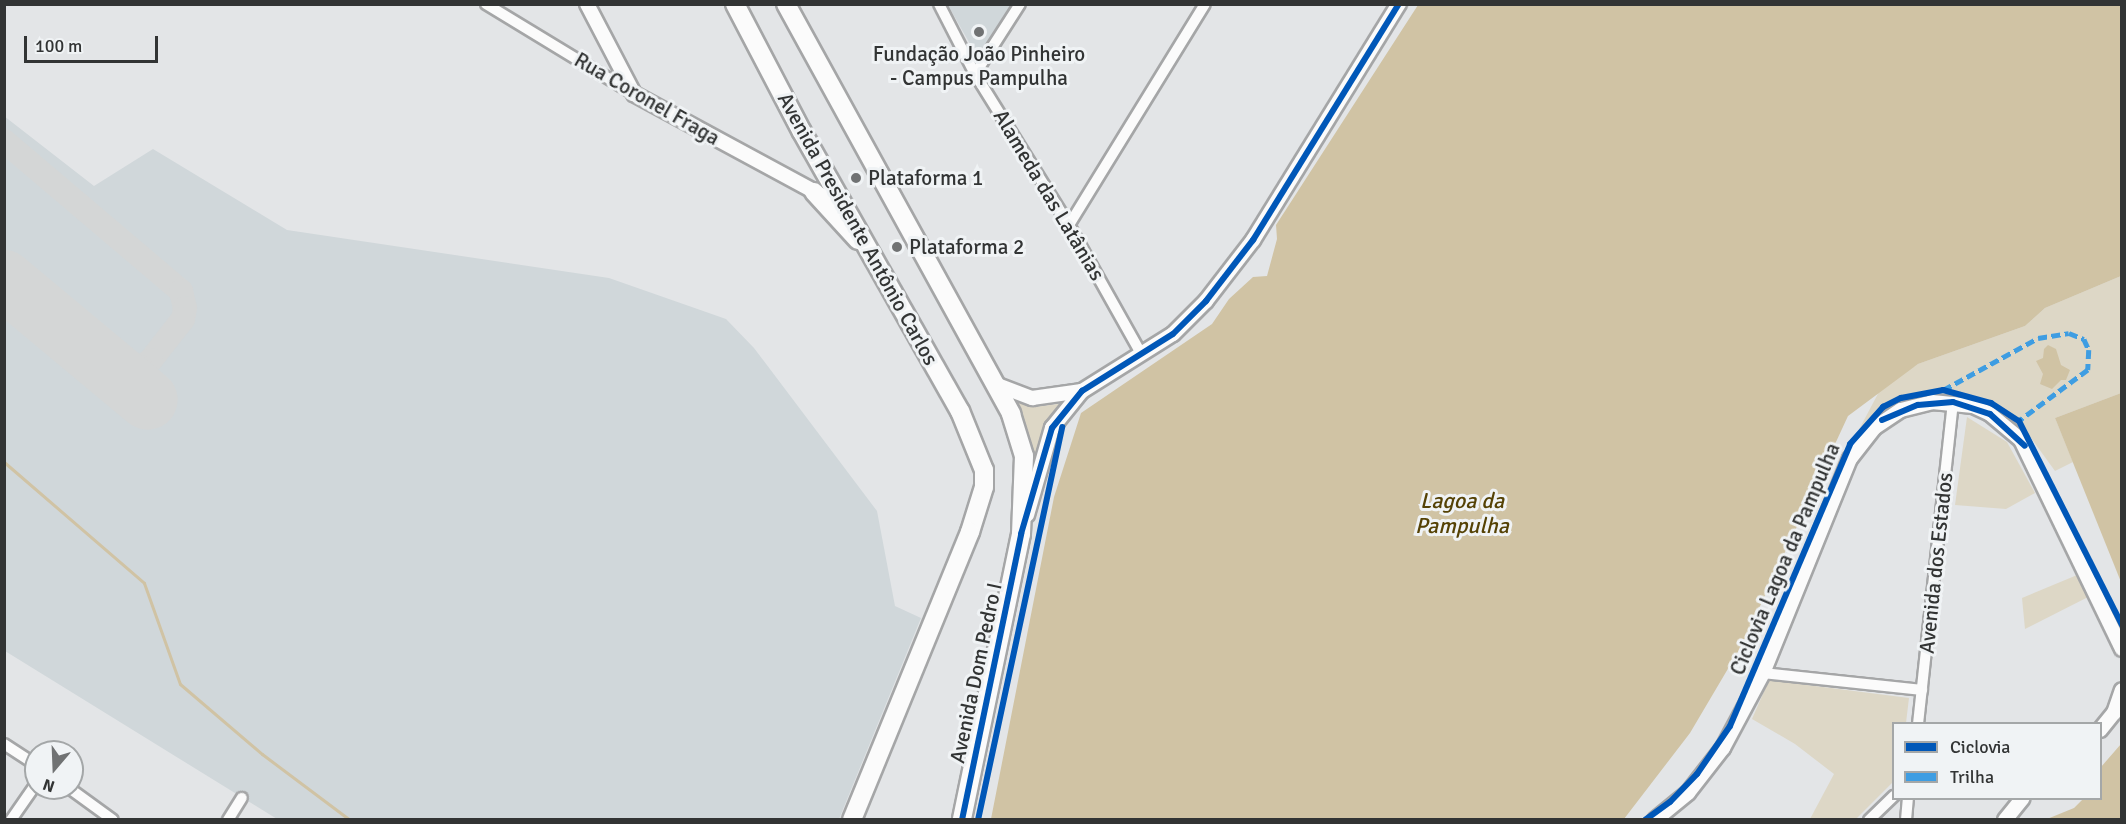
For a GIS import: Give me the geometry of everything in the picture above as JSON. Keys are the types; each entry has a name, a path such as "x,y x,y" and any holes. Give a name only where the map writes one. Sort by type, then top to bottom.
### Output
{"highway":[{"name":"Avenida Presidente Antônio Carlos","path":"735,4 827,177 960,411 979,454"},
{"path":"786,4 1011,414 1024,456 1021,534"},
{"path":"812,191 841,226 868,249"},
{"name":"Avenida Dom Pedro I","path":"852,819 979,505 984,488 979,454"},
{"name":"Avenida Dom Pedro I","path":"962,819 1021,534"}],"street":[{"name":"Rua Coronel Fraga","path":"486,4 634,94 812,191 843,205"},
{"path":"587,4 634,94"},
{"name":"Alameda das Latânias","path":"939,4 975,74 1069,225 1142,355"},
{"path":"975,74 1020,4"},
{"path":"1069,225 1205,4"},
{"path":"1021,534 1052,428 1082,392 1173,334 1223,280 1265,221 1399,4"},
{"path":"812,191 827,177"},
{"path":"993,383 1032,398 1082,392"},
{"path":"1655,819 1688,794 1717,757 1763,673 1850,459 1862,439 1886,417 1901,410 1932,402 1953,402 1990,414 2021,440 2121,649"},
{"name":"Avenida dos Estados","path":"1918,722 1953,402"},
{"path":"1763,673 1922,690"},
{"path":"2102,728 2114,713 2121,690"},
{"path":"4,744 24,757"},
{"path":"1869,819 1892,797"},
{"path":"228,819 242,798"},
{"path":"84,799 113,819"},
{"path":"12,819 25,800"},
{"path":"1906,819 1908,800"},
{"path":"2005,819 2021,800"}],"shaded area":[{"name":"Fundação João Pinheiro - Campus Pampulha","path":"948,5 1013,5 979,60"},
{"path":"4,116 94,186 153,149 287,230 609,278 726,319 754,348 877,511 895,606 921,618 839,819 277,819 5,651"},
{"path":"2121,276 2121,393 2055,418 2073,462 2055,471 2029,435 2005,415 1978,402 1918,399 1899,403 1876,417 1854,439 1881,388 1918,364 2025,326 2045,308"},
{"path":"1011,398 1033,407 1066,403 1036,462"},
{"path":"1967,417 2007,442 2035,493 2006,509 1955,505"},
{"path":"2082,573 2094,594 2025,629 2022,598"},
{"path":"1769,680 1909,698 1906,722 1892,722 1892,783 1856,819 1810,819 1834,774 1795,744 1752,719"}],"water":[{"name":"Lagoa da Pampulha","path":"1418,5 2121,5 2121,276 2045,308 2025,326 1918,364 1848,416 1742,645 1690,733 1624,819 991,819 1054,497 1081,413 1212,324 1229,299 1253,277 1267,276 1277,239 1276,225"},
{"path":"2048,345 2056,349 2061,365 2070,370 2066,380 2061,380 2052,389 2040,384 2043,374 2036,361 2043,358 2044,349"},
{"path":"2122,393 2121,582 2055,418"},
{"path":"2121,744 2121,819 2047,819 2074,808 2082,800 2102,800 2102,766"}],"waterway":[{"path":"4,462 144,583 180,684 262,754 350,820"}],"taxiway":[{"path":"4,141 181,291 185,308 183,319 151,360 141,367 128,368 100,360"}],"runway":[{"path":"4,280 148,400"}],"marked path":[{"path":"1943,390 2038,338 2069,333 2084,339 2089,350 2088,370 2019,421"}],"cycle path":[{"path":"962,820 1021,534 1052,428 1082,391 1173,334 1206,301 1253,240 1399,4"},
{"name":"Ciclovia Lagoa da Pampulha","path":"1645,820 1670,802 1697,774 1730,726 1850,444 1883,407 1901,398 1943,390 1991,403 2019,421 2122,625"},
{"path":"1882,420 1918,405 1953,402 1990,414 2025,446"},
{"path":"978,820 1062,427"}],"place":[{"name":"Fundação João Pinheiro - Campus Pampulha","path":"979,32"},
{"name":"Plataforma 1","path":"856,178"},
{"name":"Plataforma 2","path":"897,247"}]}
